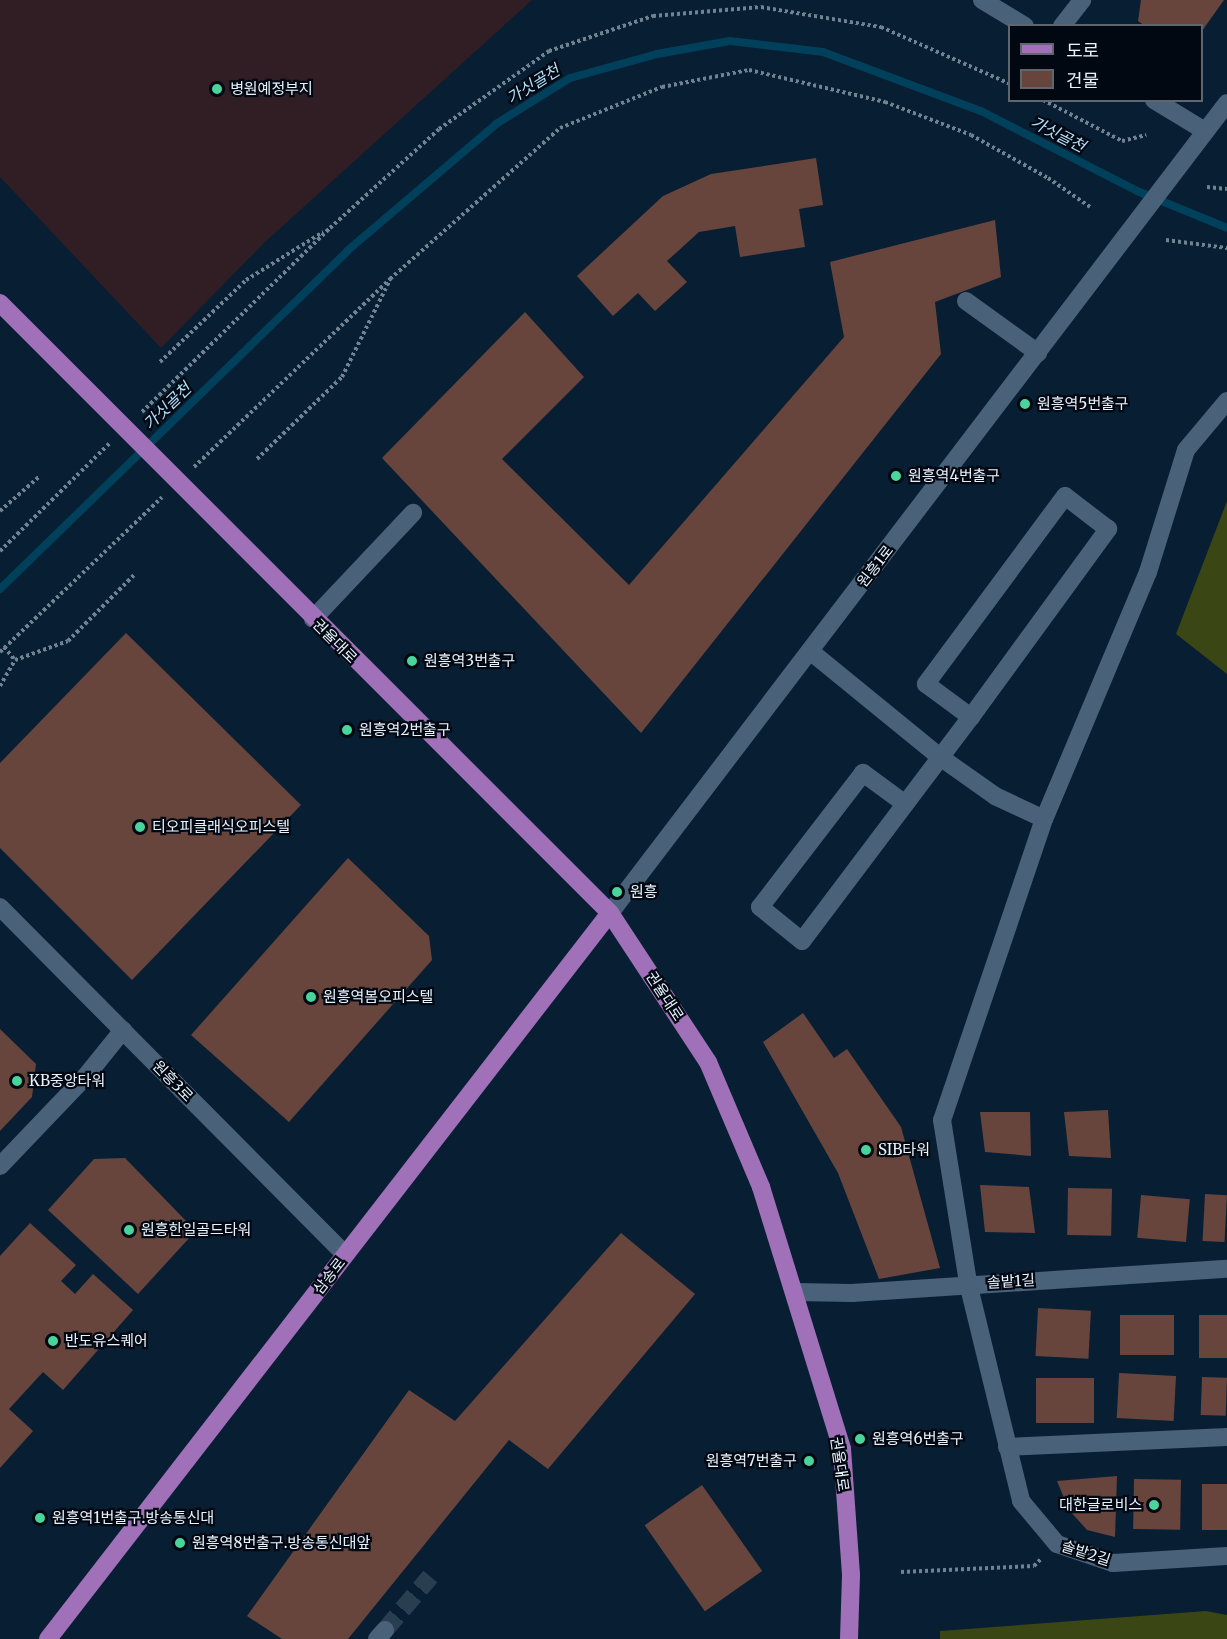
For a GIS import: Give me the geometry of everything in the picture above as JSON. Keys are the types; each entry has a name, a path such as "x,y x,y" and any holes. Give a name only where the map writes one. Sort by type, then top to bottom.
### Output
{"main road":[{"path":"0,303 115,427"},
{"name":"권율대로","path":"115,427 197,504 610,913 708,1062 760,1187 795,1292 842,1449 851,1575 849,1639"},
{"name":"삼송로","path":"48,1639 610,913"}],"street":[{"path":"982,0 1022,24"},
{"path":"1064,24 1082,0"},
{"path":"1157,102 1205,131 1227,103"},
{"name":"원흥1로","path":"610,913 1172,180 1205,131"},
{"path":"966,301 1038,353"},
{"name":"솔밭2길","path":"1227,400 1186,450 1148,572 1044,819 942,1120 968,1283 1021,1501 1057,1545 1113,1563 1227,1556"},
{"path":"904,803 863,773 760,907 802,941 971,717 1108,529 1065,495 926,684 971,717"},
{"path":"313,619 413,513"},
{"path":"810,651 940,757 995,796 1044,819"},
{"name":"원흥3로","path":"0,907 345,1255"},
{"path":"0,1166 86,1076 123,1030"},
{"name":"솔밭1길","path":"795,1292 852,1293 968,1283 1227,1269"},
{"path":"1007,1447 1227,1437"}],"path":[{"path":"135,418 330,228 439,129 549,51 653,16 761,7 881,27 1008,83"},
{"path":"184,475 390,279 560,128 662,87 749,70 885,102 970,135 1048,178 1090,207"},
{"path":"1047,102 1122,141 1146,135"},
{"path":"1207,187 1227,189"},
{"path":"160,362 246,280 330,228"},
{"path":"1166,240 1227,249"},
{"path":"257,459 342,377 390,279"},
{"path":"0,551 115,427"},
{"path":"0,511 40,476"},
{"path":"0,651 167,492"},
{"path":"0,686 15,660 68,641 134,575"},
{"path":"4,647 15,660"},
{"path":"901,1572 1034,1566 1057,1545"}],"shaded area":[{"name":"병원예정부지","path":"0,0 532,0 264,243 161,348 0,177"}],"green space":[{"path":"1227,501 1227,674 1176,634"},
{"path":"1206,1611 1227,1615 1227,1639 940,1639 940,1631"}],"building":[{"path":"1141,0 1224,0 1203,30 1203,24 1142,24 1138,21"},
{"path":"816,158 823,205 799,209 805,247 740,257 735,226 699,232 667,261 687,282 655,311 638,293 613,316 577,276 663,196 711,174"},
{"path":"995,220 1001,277 935,302 941,354 641,733 382,458 525,312 584,377 502,459 629,585 844,337 830,262"},
{"name":"티오피클래식오피스텔","path":"126,633 301,805 132,980 0,848 0,763"},
{"name":"원흥역봄오피스텔","path":"348,858 429,936 432,960 289,1122 191,1035"},
{"name":"SIB타워","path":"803,1013 834,1058 847,1049 901,1127 940,1268 879,1279 838,1173 763,1042"},
{"name":"KB중앙타워","path":"0,1029 36,1064 32,1097 0,1131"},
{"path":"1108,1110 1111,1158 1069,1156 1064,1112"},
{"path":"980,1112 1030,1112 1031,1156 985,1152"},
{"name":"원흥한일골드타워","path":"125,1158 189,1224 191,1236 138,1294 48,1210 94,1159"},
{"path":"980,1185 1029,1187 1035,1233 985,1232"},
{"path":"1068,1188 1112,1189 1111,1236 1067,1235"},
{"path":"1205,1194 1227,1195 1225,1242 1203,1241"},
{"path":"1141,1195 1190,1199 1186,1242 1137,1238"},
{"name":"반도유스퀘어","path":"30,1223 76,1265 61,1281 75,1294 93,1274 133,1310 63,1390 43,1372 9,1409 33,1431 0,1468 0,1256"},
{"path":"621,1233 695,1294 548,1469 509,1440 348,1639 282,1639 247,1616 409,1390 455,1421"},
{"path":"1038,1308 1091,1311 1088,1359 1035,1356"},
{"path":"1120,1315 1174,1315 1174,1355 1120,1355"},
{"path":"1199,1315 1227,1315 1227,1358 1199,1358"},
{"path":"1119,1373 1176,1376 1174,1421 1117,1418"},
{"path":"1202,1377 1227,1378 1226,1416 1201,1415"},
{"path":"1036,1378 1094,1378 1094,1423 1036,1423"},
{"path":"1117,1476 1115,1537 1087,1530 1069,1510 1057,1481"},
{"path":"1134,1479 1181,1480 1180,1530 1133,1529"},
{"path":"1202,1484 1227,1484 1227,1530 1202,1530"},
{"path":"702,1485 762,1571 705,1611 645,1525"}],"waterway":[{"name":"가싯골천","path":"0,589 347,251 496,124 570,78 657,54 730,41 823,52 981,111 1137,191 1227,228"}],"tunnel":[{"path":"385,1630 430,1577"}],"place":[{"name":"병원예정부지","path":"217,89"},
{"name":"원흥역5번출구","path":"1025,404"},
{"name":"원흥역4번출구","path":"896,476"},
{"name":"원흥역3번출구","path":"412,661"},
{"name":"원흥역2번출구","path":"347,730"},
{"name":"티오피클래식오피스텔","path":"140,827"},
{"name":"원흥","path":"617,892"},
{"name":"원흥역봄오피스텔","path":"311,997"},
{"name":"KB중앙타워","path":"17,1081"},
{"name":"SIB타워","path":"866,1150"},
{"name":"원흥한일골드타워","path":"129,1230"},
{"name":"반도유스퀘어","path":"53,1341"},
{"name":"원흥역6번출구","path":"860,1439"},
{"name":"원흥역7번출구","path":"809,1461"},
{"name":"대한글로비스","path":"1154,1505"},
{"name":"원흥역1번출구.방송통신대","path":"40,1518"},
{"name":"원흥역8번출구.방송통신대앞","path":"180,1543"}]}
